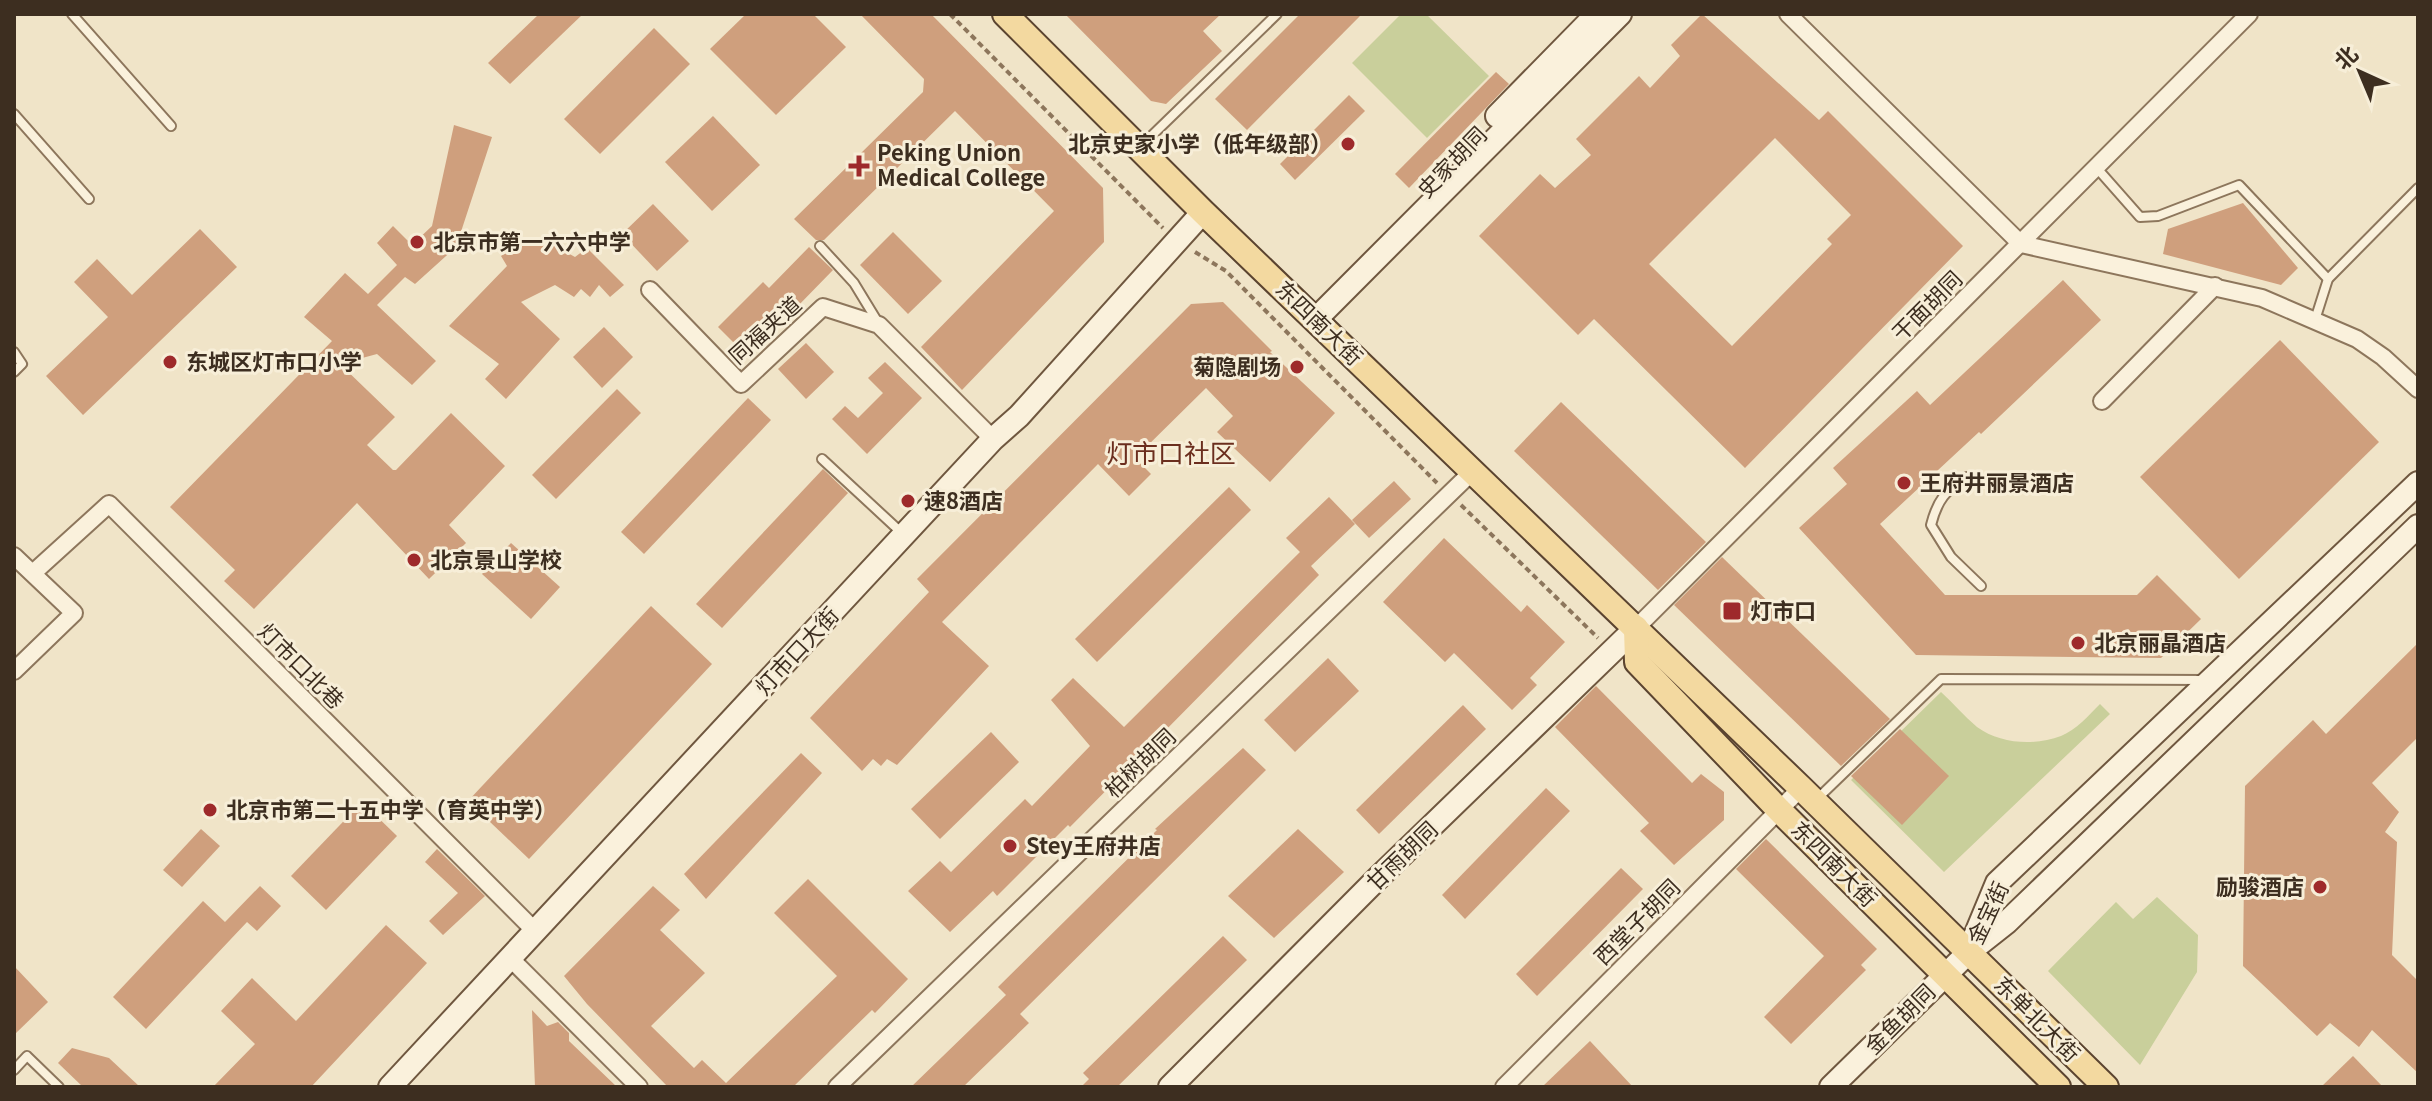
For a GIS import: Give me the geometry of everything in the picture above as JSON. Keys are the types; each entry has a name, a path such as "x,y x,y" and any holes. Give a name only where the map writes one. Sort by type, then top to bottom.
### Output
{"main road":[{"name":"东四南大街","path":"1005,14 1203,212 1969,952"},
{"name":"东四南大街","path":"1636,628 1637,662 1779,810 2058,1087"},
{"name":"东单北大街","path":"1969,952 2106,1087"}],"street":[{"name":"史家胡同","path":"1311,315 1597,14"},
{"path":"1311,315 1620,14"},
{"path":"1788,14 2021,244 2262,298 2357,339 2383,357 2418,389"},
{"name":"干面胡同","path":"1636,628 2249,14"},
{"name":"灯市口大街","path":"390,1087 993,439 1019,416 1203,212"},
{"path":"2102,401 2215,286"},
{"name":"同福夹道","path":"650,290 741,384 823,307 879,325 993,439"},
{"name":"柏树胡同","path":"837,1087 1473,471"},
{"name":"金宝街","path":"1969,952 1997,883 2418,483"},
{"name":"灯市口北巷","path":"33,573 109,504 536,932"},
{"name":"金宝街","path":"1969,952 2007,922 2418,526"},
{"path":"14,556 74,613 14,671"},
{"name":"甘雨胡同","path":"1170,1087 1366,890 1636,628"},
{"name":"西堂子胡同","path":"1504,1087 1779,810 1808,795"},
{"name":"金鱼胡同","path":"1831,1087 1969,952"},
{"path":"510,958 639,1087"}],"lane":[{"path":"72,14 171,126"},
{"path":"1139,148 1277,14"},
{"path":"14,114 89,199"},
{"path":"2095,166 2140,217 2158,216 2239,185 2328,279"},
{"path":"2315,320 2328,279 2418,188"},
{"path":"820,246 854,283 879,325"},
{"path":"14,352 22,364 14,372"},
{"path":"822,459 904,535"},
{"path":"1967,477 1955,484 1936,505 1931,525 1951,557 1981,586"},
{"path":"1808,795 1941,679 2210,680"},
{"path":"14,1070 27,1056 59,1087"}],"green space":[{"path":"1401,14 1426,14 1489,76 1427,138 1352,63"},
{"path":"1941,692 1986,733 2018,742 2061,736 2077,726 2100,704 2110,714 1944,872 1851,780"},
{"path":"2157,897 2198,935 2197,972 2140,1065 2048,971 2116,902 2133,919"}],"building":[{"path":"539,14 583,14 510,84 488,63"},
{"path":"746,14 813,14 846,47 776,115 710,49"},
{"path":"860,14 931,14 1103,188 1104,242 962,390 921,347 1054,211 955,111 824,240 816,240 794,219 923,92 924,79"},
{"path":"1065,14 1221,14 1203,31 1222,51 1166,104 1151,101"},
{"path":"1300,14 1362,14 1247,130 1215,99"},
{"path":"1702,14 1819,120 1828,111 1963,246 1745,468 1594,319 1578,335 1479,236 1540,174 1555,188 1591,155 1576,139 1639,76 1650,88 1680,56 1671,45","holes":["1775,138 1851,215 1827,239 1832,244 1732,346 1649,264"]},
{"path":"654,28 690,64 600,154 564,119"},
{"path":"1496,72 1509,84 1409,188 1395,174"},
{"path":"1349,95 1365,111 1295,180 1280,164"},
{"path":"713,116 760,165 712,211 665,162"},
{"path":"454,125 492,137 456,247 415,284 405,277 377,305 436,361 412,385 377,354 340,364 395,417 367,445 393,470 451,413 505,466 449,525 466,543 429,579 357,503 254,609 224,581 235,570 170,507 332,341 304,317 345,273 368,294 397,265 377,243 393,226 412,245 432,226"},
{"path":"2243,203 2298,268 2281,285 2163,254 2168,229"},
{"path":"653,204 689,241 657,271 622,234"},
{"path":"200,229 237,267 83,415 46,376 108,317 74,282 97,259 132,295"},
{"path":"893,232 942,281 908,314 860,265"},
{"path":"546,241 575,257 587,248 624,285 610,297 599,285 590,297 581,289 574,297 555,285 521,302 560,339 506,399 485,379 499,364 449,326 507,266 501,256 523,242"},
{"path":"809,247 833,270 794,310 773,312 738,347 718,327 763,282 769,288"},
{"path":"2063,280 2101,320 1880,524 1945,595 2137,595 2157,575 2201,619 2161,658 1916,655 1799,528 1847,484 1833,468 1917,391 1930,405"},
{"path":"1223,302 1270,352 1335,413 1270,482 1217,432 1233,416 1206,388 1135,458 1151,474 1129,496 1098,464 942,622 989,666 897,765 887,759 881,766 873,759 862,771 810,718 929,592 917,579 1191,304"},
{"path":"604,327 633,357 602,388 573,357"},
{"path":"2280,340 2379,442 2239,579 2140,477"},
{"path":"806,343 834,372 806,399 778,369"},
{"path":"885,362 922,398 867,454 832,419 845,406 858,418 883,393 868,378"},
{"path":"617,389 641,413 556,499 532,475"},
{"path":"748,398 771,420 644,554 621,532"},
{"path":"1561,402 1706,542 1658,590 1514,451"},
{"path":"823,469 848,493 722,628 696,604"},
{"path":"1394,481 1411,499 1369,538 1352,520"},
{"path":"1229,487 1251,510 1097,662 1075,639"},
{"path":"1329,497 1355,524 1311,566 1319,575 1070,827 1068,825 997,896 993,891 950,932 908,891 940,861 951,872 1025,799 1032,806 1090,746 1051,700 1073,678 1124,727 1300,552 1286,538"},
{"path":"1444,538 1521,612 1527,605 1565,642 1530,678 1537,685 1512,710 1454,653 1445,662 1383,602"},
{"path":"511,543 560,587 531,619 482,574"},
{"path":"1722,557 1890,719 1841,766 1674,605"},
{"path":"651,606 712,664 529,859 468,801"},
{"name":"励骏酒店","path":"2418,643 2418,737 2372,783 2399,812 2385,832 2397,842 2392,955 2418,981 2418,1073 2372,1030 2359,1047 2330,1023 2317,1036 2243,966 2245,786 2313,720 2326,734"},
{"path":"1328,658 1359,691 1295,752 1264,720"},
{"path":"1596,686 1692,783 1701,774 1724,792 1724,820 1674,865 1640,831 1649,823 1555,727"},
{"path":"1463,705 1486,729 1379,834 1356,810"},
{"path":"1900,729 1949,776 1902,825 1851,776"},
{"path":"991,732 1019,762 940,839 911,809"},
{"path":"1243,748 1266,770 1020,1014 1029,1023 963,1087 911,1087 1006,995 998,987 1155,829"},
{"path":"801,753 822,773 706,899 684,874"},
{"path":"1546,788 1570,811 1465,919 1442,895"},
{"path":"362,802 397,836 326,910 291,876"},
{"path":"201,829 220,846 182,887 163,870"},
{"path":"1298,829 1344,872 1274,938 1228,896"},
{"path":"1766,839 1877,949 1861,965 1866,970 1791,1044 1764,1017 1824,956 1736,869"},
{"path":"437,849 485,896 443,935 429,921 458,893 425,862"},
{"path":"1621,868 1643,889 1537,996 1516,974"},
{"path":"808,879 908,979 793,1087 668,1087 564,976 653,886 680,910 660,930 705,973 651,1026 694,1068 702,1060 726,1083 837,976 774,913"},
{"path":"260,886 281,906 257,931 247,922 146,1029 113,997 203,901 225,922"},
{"path":"386,925 427,963 311,1087 213,1087 255,1044 221,1011 252,978 296,1021"},
{"path":"1223,936 1247,960 1117,1087 1081,1087 1089,1079 1083,1073"},
{"path":"14,966 48,1002 14,1035"},
{"path":"532,1010 547,1026 558,1022 569,1033 569,1041 617,1087 535,1087"},
{"path":"1590,1041 1633,1087 1542,1087"},
{"path":"72,1048 109,1058 140,1087 83,1087 58,1063"},
{"path":"2353,1056 2383,1087 2321,1087"}],"place":[{"name":"北京史家小学（低年级部）","path":"1348,144"},
{"name":"Peking Union Medical College","path":"859,166"},
{"name":"北京市第一六六中学","path":"417,242"},
{"name":"东城区灯市口小学","path":"170,362"},
{"name":"菊隐剧场","path":"1297,367"},
{"name":"王府井丽景酒店","path":"1904,483"},
{"name":"速8酒店","path":"908,501"},
{"name":"北京景山学校","path":"414,560"},
{"name":"灯市口","path":"1732,611"},
{"name":"北京丽晶酒店","path":"2078,643"},
{"name":"北京市第二十五中学（育英中学）","path":"210,810"},
{"name":"Stey王府井店","path":"1010,846"},
{"name":"励骏酒店","path":"2320,887"}],"district":[{"name":"灯市口社区","path":"1171,454"}]}
